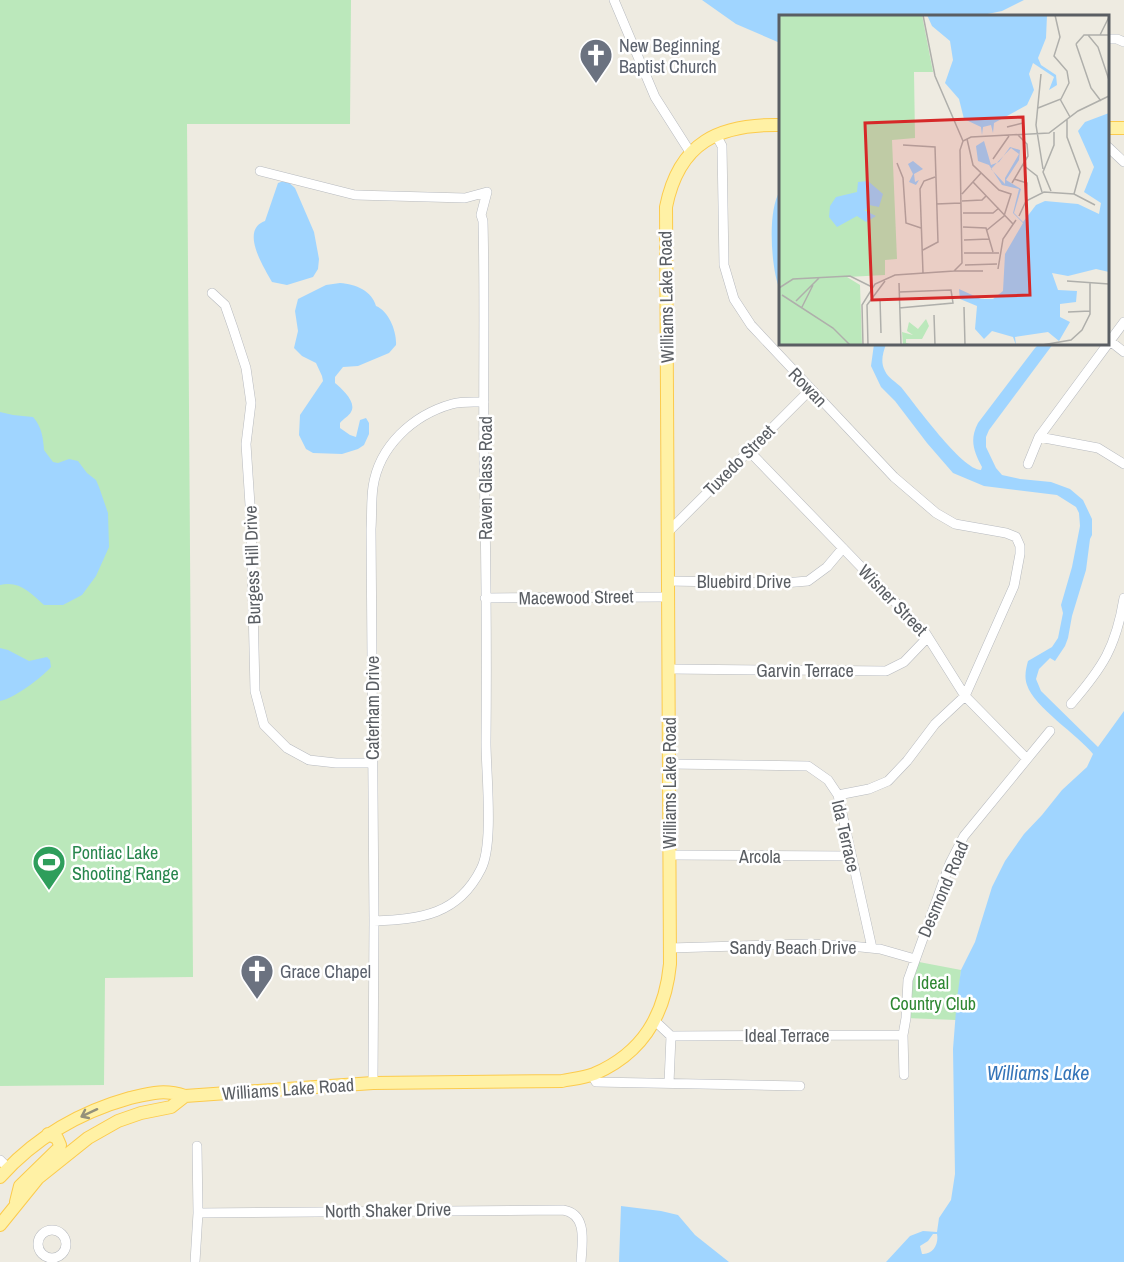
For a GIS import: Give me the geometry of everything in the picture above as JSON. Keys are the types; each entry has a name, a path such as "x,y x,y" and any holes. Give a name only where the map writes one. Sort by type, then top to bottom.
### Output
{"main road":[{"name":"Williams Lake Road","path":"3,1169 48,1134 90,1112 118,1102 169,1090 185,1096 373,1083 562,1081 592,1075 618,1061 639,1044 655,1021 668,988 670,948 665,218 668,196 680,165 690,152 716,135 746,125 779,125"},
{"name":"Williams Lake Road","path":"0,1225 38,1178 88,1138 141,1113 171,1107 185,1096"},
{"path":"118,1102 124,1112 123,1120"},
{"path":"15,1206 20,1186 60,1145 57,1138 48,1134"}],"street":[{"path":"614,0 656,97 690,152"},
{"path":"1109,39 1124,42"},
{"name":"Rowan","path":"716,135 722,146 724,265 734,299 751,325 894,477 936,513 955,524 1006,533 1016,537 1020,546 1020,554 1014,586 966,696"},
{"path":"1109,149 1124,162"},
{"name":"Raven Glass Road","path":"260,171 355,195 465,198 487,192 481,215 484,253 488,789 487,838 483,866 474,882 455,903 439,912 425,916 374,921"},
{"name":"Burgess Hill Drive","path":"212,293 225,305 246,368 251,403 246,444 251,520 255,691 264,725 287,748 309,760 372,763"},
{"path":"1124,322 1110,341 1124,352"},
{"path":"1028,464 1039,437 1107,345"},
{"name":"Tuxedo Street","path":"668,532 811,389"},
{"name":"Caterham Drive","path":"373,1083 373,487 383,455 404,429 430,412 445,406 465,402 484,402"},
{"path":"1039,437 1098,448 1124,464"},
{"name":"Wisner Street","path":"748,450 928,637 966,696 1027,759"},
{"name":"Bluebird Drive","path":"668,581 784,583 808,581 827,567 843,548"},
{"name":"Macewood Street","path":"485,598 668,597"},
{"path":"1071,704 1105,661 1119,625 1124,598"},
{"name":"Garvin Terrace","path":"669,669 886,671 904,662 928,637"},
{"path":"838,795 868,789 888,781 907,761 935,724 966,696"},
{"name":"Desmond Road","path":"904,1075 903,1035 909,980 950,863 964,836 1050,731"},
{"name":"Ida Terrace","path":"669,764 808,766 828,780 838,795 872,948"},
{"name":"Arcola","path":"669,855 851,856"},
{"name":"Sandy Beach Drive","path":"670,948 809,944 872,948 915,959"},
{"path":"655,1021 671,1036 669,1083"},
{"name":"Ideal Terrace","path":"671,1036 903,1035"},
{"path":"592,1075 596,1082 800,1086"},
{"path":"195,1262 198,1213 197,1146"},
{"name":"North Shaker Drive","path":"198,1213 563,1210 577,1215 580,1220 581,1262"}],"green space":[{"path":"0,0 351,0 350,124 187,124 193,977 105,978 104,1085 0,1086"},
{"name":"Ideal Country Club","path":"919,962 961,970 956,1020 906,1018 908,980"}],"water":[{"path":"702,0 1024,0 1002,11 983,15 779,15 779,43 736,24"},
{"path":"286,180 295,188 314,232 319,259 318,269 313,277 287,285 272,282 259,258 254,240 254,232 265,221 278,183"},
{"path":"779,193 779,287 774,269 772,240 776,200"},
{"path":"340,283 357,287 371,296 376,306 385,312 391,322 396,345 389,353 358,366 343,367 335,377 335,383 348,396 352,404 351,412 340,423 340,428 356,437 360,420 366,418 369,423 369,434 364,445 342,454 313,453 306,449 299,435 300,415 323,381 316,363 302,356 294,348 298,331 295,311 298,299 326,285"},
{"name":"Williams Lake","path":"874,345 886,345 882,361 883,368 890,378 901,387 951,448 962,459 981,470 973,440 978,423 1035,348 1038,345 1052,345 989,430 986,447 1002,475 1051,482 1070,489 1083,500 1092,519 1092,535 1086,570 1068,638 1055,661 1050,658 1039,669 1036,679 1041,691 1098,747 1124,711 1124,1262 886,1262 910,1236 923,1231 937,1232 939,1218 951,1200 955,1174 953,1049 957,998 961,970 975,942 992,887 1005,861 1024,834 1062,790 1087,767 1093,754 1038,702 1031,694 1026,679 1028,661 1052,647 1058,638 1063,613 1061,605 1072,567 1080,526 1076,507 1057,495 984,486 953,473 881,387 871,366","holes":["933,1234 937,1234 937,1241 929,1253 922,1254 920,1246"]},
{"path":"0,412 33,417 40,429 44,450 53,462 58,463 69,459 78,461 96,480 108,513 109,547 96,576 82,595 63,605 44,605 19,586 0,585"},
{"path":"0,648 29,661 47,657 51,667 27,687 0,701"},
{"path":"621,1206 678,1215 695,1235 729,1262 619,1262"}],"place":[{"name":"New Beginning Baptist Church","path":"596,84"},
{"name":"Pontiac Lake Shooting Range","path":"49,891"},
{"name":"Grace Chapel","path":"257,1000"}]}
